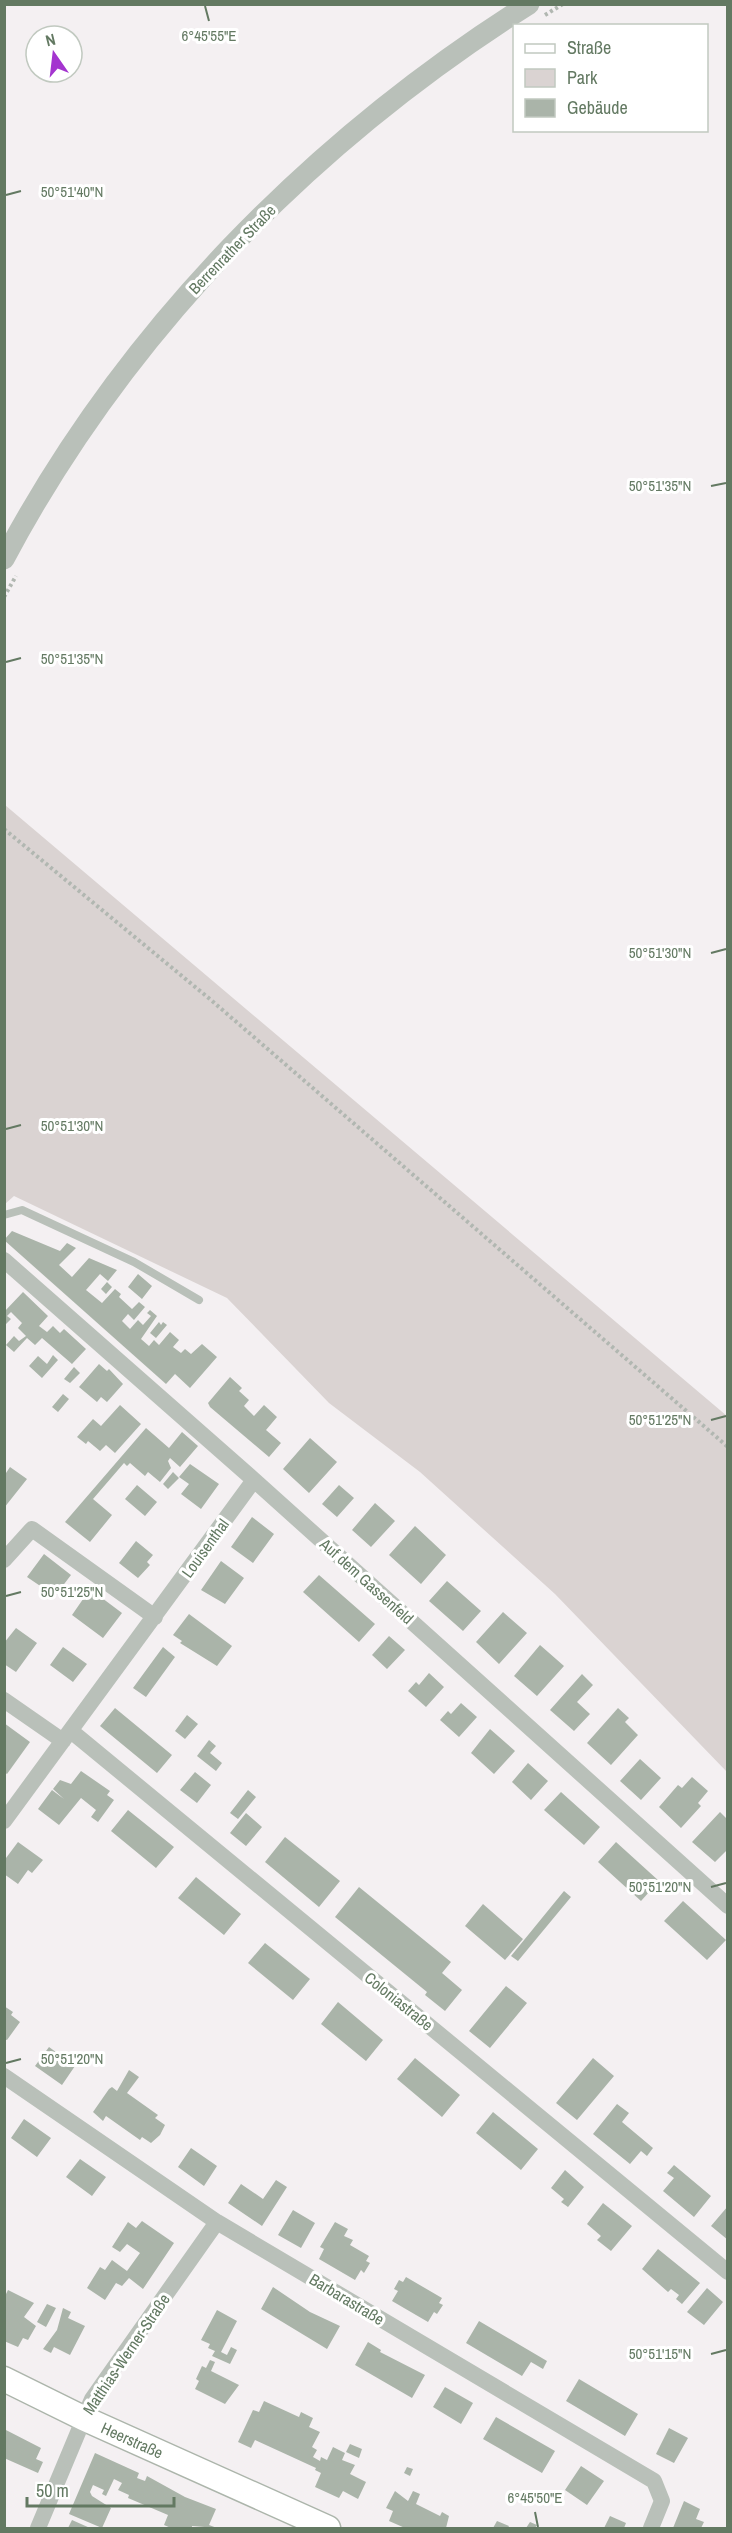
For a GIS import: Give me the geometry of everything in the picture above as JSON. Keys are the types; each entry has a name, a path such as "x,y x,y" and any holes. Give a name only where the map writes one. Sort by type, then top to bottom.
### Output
{"main road":[{"name":"Heerstraße","path":"4,2379 83,2418 328,2529"}],"street":[{"name":"Berrenrather Straße","path":"12,564 23,525 86,426 141,349 209,269 344,139 423,77 529,4"},
{"name":"Auf dem Gassenfeld","path":"4,1260 254,1480 728,1906"},
{"name":"Louisenthal","path":"4,1821 254,1480"},
{"path":"4,1560 32,1529 155,1617"},
{"path":"4,1700 67,1736"},
{"name":"Coloniastraße","path":"67,1736 728,2272"},
{"name":"Barbarastraße","path":"4,2076 217,2222 654,2481 662,2501 651,2529"},
{"name":"Matthias-Werner-Straße","path":"38,2529 92,2399 217,2222"}],"lane":[{"path":"4,1215 22,1210 134,1262 199,1300"}],"path":[{"path":"4,597 12,564"},
{"path":"4,829 211,1000 728,1447"}],"green space":[{"path":"5,805 727,1416 727,1772 555,1594 420,1472 329,1403 227,1298 14,1196 5,1204"}],"building":[{"path":"12,1231 60,1251 67,1243 76,1248 59,1265 72,1277 89,1258 117,1270 108,1281 100,1274 86,1290 102,1303 115,1289 121,1294 119,1297 132,1309 139,1302 145,1307 134,1320 128,1314 122,1321 130,1329 138,1320 143,1325 151,1316 147,1313 150,1310 157,1316 141,1339 149,1346 154,1340 159,1345 170,1332 179,1340 173,1347 181,1353 185,1349 191,1354 202,1344 217,1357 190,1388 175,1374 166,1384 4,1240"},
{"path":"138,1274 152,1286 142,1299 128,1287"},
{"path":"107,1282 112,1287 106,1294 101,1289"},
{"path":"23,1292 48,1316 39,1326 47,1332 53,1326 60,1333 64,1329 86,1349 72,1364 42,1338 35,1345 27,1338 14,1352 6,1345 14,1336 19,1341 26,1336 18,1328 22,1323 11,1312 7,1316 11,1319 4,1326 4,1312"},
{"path":"159,1322 161,1325 163,1322 167,1325 156,1338 150,1333"},
{"path":"53,1355 58,1360 42,1378 29,1366 38,1356 47,1364"},
{"path":"99,1364 107,1371 109,1369 123,1384 107,1402 101,1397 97,1402 79,1387"},
{"path":"74,1367 80,1373 70,1383 64,1379"},
{"path":"230,1377 242,1388 239,1391 249,1400 244,1406 254,1416 264,1405 277,1417 266,1430 281,1443 269,1457 208,1403"},
{"path":"63,1394 69,1399 58,1412 52,1407"},
{"path":"120,1405 141,1424 115,1453 106,1445 100,1451 88,1441 86,1444 77,1437 93,1419 101,1426"},
{"path":"146,1428 169,1448 182,1432 198,1446 180,1467 170,1458 168,1461 171,1468 160,1482 148,1472 145,1476 130,1463 127,1466 124,1463 93,1499 112,1515 90,1542 65,1522"},
{"path":"310,1438 337,1462 309,1493 283,1469"},
{"path":"190,1464 219,1484 201,1509 181,1494 189,1484 179,1477"},
{"path":"10,1467 27,1479 4,1508 4,1476"},
{"path":"173,1472 179,1478 168,1489 163,1484"},
{"path":"137,1485 157,1502 145,1516 125,1499"},
{"path":"339,1485 354,1498 337,1517 322,1504"},
{"path":"375,1503 395,1521 371,1547 352,1530"},
{"path":"252,1517 274,1534 253,1563 231,1547"},
{"path":"415,1526 446,1555 421,1584 389,1555"},
{"path":"136,1541 153,1555 147,1562 150,1565 138,1578 119,1563"},
{"path":"44,1554 71,1575 55,1596 27,1577"},
{"path":"221,1561 244,1578 225,1604 201,1590"},
{"path":"319,1575 375,1624 359,1642 303,1592"},
{"path":"447,1581 481,1611 463,1631 429,1601"},
{"path":"90,1589 122,1613 103,1638 72,1615"},
{"path":"503,1612 527,1633 499,1664 476,1642"},
{"path":"189,1614 232,1646 217,1666 180,1643 182,1641 173,1635"},
{"path":"16,1628 37,1643 16,1672 4,1664 4,1643"},
{"path":"389,1636 405,1650 387,1669 372,1655"},
{"path":"540,1645 564,1666 537,1696 514,1676"},
{"path":"63,1647 87,1664 73,1682 50,1665"},
{"path":"163,1647 175,1657 146,1697 133,1688"},
{"path":"429,1673 444,1687 426,1707 408,1691 416,1682 419,1685"},
{"path":"582,1674 593,1685 577,1702 590,1714 574,1731 550,1710"},
{"path":"461,1703 477,1717 459,1737 440,1720 448,1711 451,1714"},
{"path":"115,1708 172,1755 157,1773 100,1726"},
{"path":"618,1708 629,1718 625,1722 638,1735 611,1765 587,1743"},
{"path":"187,1715 198,1724 185,1739 175,1731"},
{"path":"4,1723 30,1742 7,1774 4,1772"},
{"path":"490,1729 515,1751 494,1774 471,1753"},
{"path":"209,1740 216,1746 210,1753 222,1763 216,1771 197,1756"},
{"path":"640,1759 661,1778 641,1800 620,1781"},
{"path":"528,1763 548,1781 531,1800 512,1782"},
{"path":"81,1771 110,1791 107,1795 114,1800 98,1822 91,1817 96,1810 81,1798 59,1825 38,1809 52,1790 64,1799 53,1789 60,1780 71,1784"},
{"path":"195,1772 211,1785 197,1803 180,1790"},
{"path":"692,1777 708,1791 698,1803 701,1806 681,1828 659,1807 678,1785 682,1788"},
{"path":"248,1790 256,1797 238,1819 230,1813"},
{"path":"561,1792 600,1827 584,1845 544,1810"},
{"path":"128,1810 174,1847 156,1868 111,1831"},
{"path":"720,1812 728,1820 728,1849 715,1862 692,1842"},
{"path":"246,1813 262,1827 246,1846 230,1833"},
{"path":"285,1837 340,1881 319,1907 265,1862"},
{"path":"18,1842 43,1860 32,1873 28,1870 18,1884 4,1874 4,1857 6,1858"},
{"path":"616,1842 659,1881 641,1901 598,1862"},
{"path":"196,1877 241,1914 224,1935 178,1898"},
{"path":"359,1887 451,1962 442,1973 462,1990 445,2011 425,1995 427,1992 335,1917"},
{"path":"564,1891 571,1897 518,1961 511,1956"},
{"path":"683,1901 726,1940 707,1960 664,1921"},
{"path":"483,1904 523,1939 505,1960 465,1926"},
{"path":"265,1943 310,1979 293,2000 248,1963"},
{"path":"506,1986 527,2003 490,2048 469,2031"},
{"path":"338,2002 383,2040 366,2061 321,2024"},
{"path":"4,2006 13,2012 11,2015 20,2022 7,2040 4,2039"},
{"path":"49,2047 75,2066 62,2085 35,2066"},
{"path":"415,2058 460,2095 442,2117 397,2079"},
{"path":"593,2058 614,2076 577,2120 556,2103"},
{"path":"129,2070 139,2077 127,2093 158,2115 155,2118 165,2125 160,2135 151,2143 142,2137 140,2140 106,2116 103,2121 93,2112 109,2089 112,2087 117,2091"},
{"path":"617,2104 629,2113 622,2122 653,2148 647,2156 641,2151 630,2164 593,2134"},
{"path":"493,2112 538,2149 521,2170 476,2133"},
{"path":"24,2119 51,2138 37,2157 11,2138"},
{"path":"191,2148 217,2166 204,2186 178,2167"},
{"path":"80,2159 106,2177 92,2196 66,2177"},
{"path":"674,2165 711,2196 694,2217 663,2191 674,2178 667,2173"},
{"path":"565,2170 584,2187 568,2207 561,2202 564,2199 551,2188"},
{"path":"276,2180 287,2187 262,2226 228,2203 241,2184 263,2199"},
{"path":"603,2203 632,2226 611,2251 597,2240 601,2236 587,2224"},
{"path":"728,2206 728,2240 711,2226"},
{"path":"293,2210 315,2223 301,2248 278,2235"},
{"path":"142,2221 174,2243 143,2289 129,2278 122,2286 116,2283 105,2300 87,2288 100,2267 105,2270 112,2260 127,2271 140,2253 127,2244 120,2252 112,2247 128,2222 136,2228"},
{"path":"335,2222 348,2229 344,2236 353,2240 350,2245 369,2256 366,2261 370,2263 364,2273 361,2270 355,2280 319,2259 324,2249 320,2247"},
{"path":"658,2249 700,2283 682,2304 676,2299 679,2295 671,2289 668,2292 642,2269"},
{"path":"406,2277 442,2298 439,2303 443,2305 437,2314 434,2312 428,2322 392,2301 398,2291 394,2289 399,2280 403,2282"},
{"path":"273,2287 310,2312 340,2326 327,2349 261,2309"},
{"path":"707,2288 723,2302 704,2325 687,2312"},
{"path":"8,2290 34,2303 24,2317 36,2326 28,2340 23,2338 18,2347 4,2341 4,2298"},
{"path":"47,2304 56,2308 46,2327 37,2322"},
{"path":"63,2308 71,2312 68,2318 85,2326 70,2355 54,2347 51,2353 43,2349 57,2330"},
{"path":"217,2310 237,2321 221,2352 227,2355 231,2347 237,2350 230,2364 212,2356 215,2351 208,2348 210,2344 201,2340"},
{"path":"479,2321 547,2361 543,2369 531,2362 522,2376 466,2343"},
{"path":"368,2342 381,2350 380,2352 425,2375 412,2398 355,2365"},
{"path":"210,2360 215,2362 211,2371 239,2385 225,2404 195,2389 199,2381 196,2379 202,2366 206,2368"},
{"path":"579,2379 638,2414 625,2436 566,2401"},
{"path":"445,2387 473,2403 461,2424 433,2407"},
{"path":"264,2401 299,2417 301,2412 313,2418 309,2427 320,2432 312,2447 317,2450 313,2457 320,2461 321,2457 327,2460 333,2447 345,2453 342,2460 355,2465 350,2474 366,2482 358,2499 343,2491 339,2498 315,2487 321,2473 315,2470 316,2468 255,2440 251,2448 238,2442 253,2410 259,2412"},
{"path":"496,2417 555,2451 542,2473 483,2439"},
{"path":"669,2428 688,2438 674,2463 656,2454"},
{"path":"4,2429 41,2448 36,2459 43,2462 38,2473 4,2458"},
{"path":"350,2444 362,2449 359,2458 346,2452"},
{"path":"95,2453 139,2473 137,2478 145,2481 147,2476 185,2497 216,2509 209,2525 217,2528 192,2526 192,2528 171,2528 164,2525 168,2515 128,2498 129,2495 118,2490 122,2483 114,2479 106,2496 102,2494 104,2490 93,2485 90,2492 92,2496 111,2508 102,2528 69,2514"},
{"path":"581,2466 604,2481 587,2505 565,2490"},
{"path":"407,2467 413,2469 410,2476 404,2473"},
{"path":"395,2491 408,2501 413,2491 420,2494 416,2504 440,2516 442,2512 449,2516 446,2528 405,2528 389,2521 393,2511 386,2508"},
{"path":"684,2501 700,2509 696,2519 704,2522 701,2528 673,2528"},
{"path":"610,2516 626,2523 624,2528 604,2528"},
{"path":"72,2520 90,2528 68,2528"},
{"path":"497,2521 509,2526 508,2528 493,2528"},
{"path":"530,2522 537,2525 535,2528 526,2528"}]}
